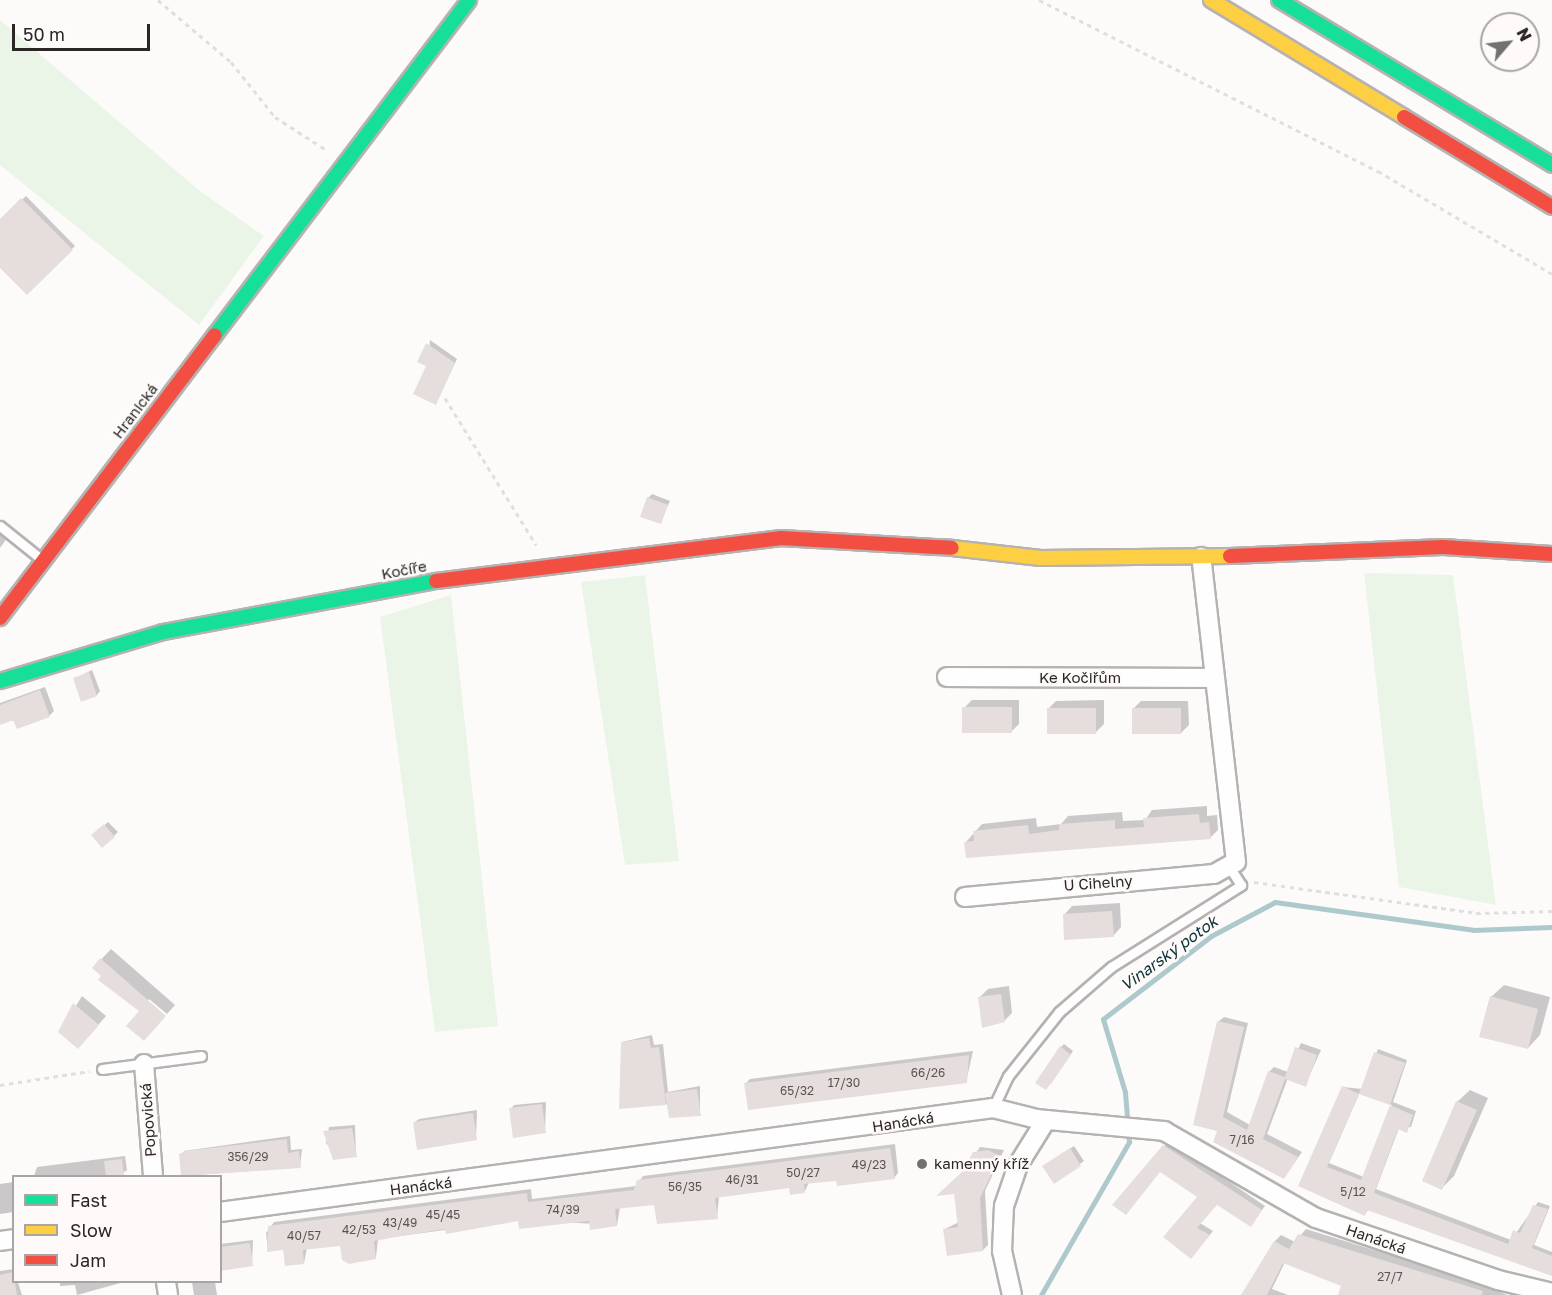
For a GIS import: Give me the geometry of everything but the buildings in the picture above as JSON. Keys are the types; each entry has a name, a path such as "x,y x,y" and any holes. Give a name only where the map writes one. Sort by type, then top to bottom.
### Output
{"main road":[{"name":"Hranická","path":"0,618 344,161 469,0"},
{"path":"1210,0 1552,207"},
{"path":"1279,0 1552,165"},
{"name":"Kočíře","path":"0,681 163,632 538,564 824,537 1040,558 1201,557 1443,547 1552,554"}],"street":[{"path":"1201,557 1212,678 1237,852 1230,868"},
{"name":"Ke Kočiřům","path":"947,677 1212,678"},
{"name":"U Cihelny","path":"965,897 1230,868"},
{"name":"Popovická","path":"144,1064 153,1175"},
{"name":"Hanácká","path":"222,1212 993,1108 1046,1120 1127,1125 1173,1134 1316,1218 1487,1277 1552,1293"},
{"path":"1012,1295 1002,1251 1004,1206 1018,1166 1046,1120"}],"lane":[{"path":"0,526 42,561"},
{"path":"993,1108 1014,1067 1089,983 1241,885 1230,868"},
{"path":"102,1069 201,1056"}],"path":[{"path":"158,0 231,62 275,117 344,161"},
{"path":"1039,0 1377,171 1552,274"},
{"path":"445,398 528,525 538,564"},
{"path":"1241,885 1320,888 1476,914 1552,911"},
{"path":"0,1085 102,1069"}],"green space":[{"path":"0,20 200,191 264,236 199,325 0,165"},
{"path":"1364,573 1453,575 1496,905 1399,887"},
{"path":"645,575 679,861 625,865 581,582"},
{"path":"451,595 498,1026 435,1032 380,617"}],"waterway":[{"name":"Vinarský potok","path":"1041,1295 1129,1142 1125,1092 1103,1019 1211,936 1275,902 1473,930 1552,927"}],"traffic: fast":[{"path":"215,335 469,0"},
{"path":"1279,0 1552,165"},
{"path":"0,681 163,632 436,581"}],"traffic: slow":[{"path":"1211,0 1404,117"},
{"path":"952,548 1040,558 1230,556"}],"traffic: jam":[{"path":"1404,117 1552,207"},
{"path":"0,618 215,335"},
{"path":"436,581 781,538 952,548"},
{"path":"1230,556 1443,547 1552,554"}],"place":[{"name":"kamenný kříž","path":"922,1164"}]}
